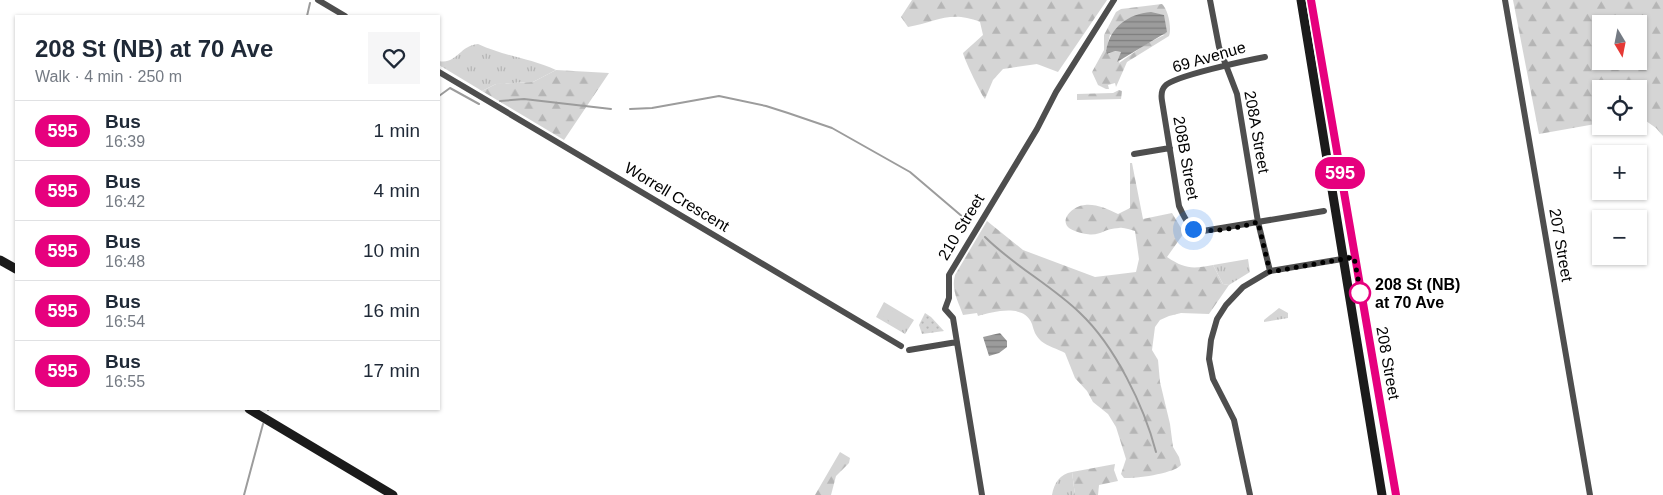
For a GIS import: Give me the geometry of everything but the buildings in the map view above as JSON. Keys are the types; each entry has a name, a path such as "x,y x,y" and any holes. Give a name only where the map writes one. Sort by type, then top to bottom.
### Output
{"main road":[{"name":"208 Street","path":"1301,0 1382,495"},
{"name":"208 Street","path":"1311,0 1396,495"},
{"path":"0,260 15,268"},
{"path":"251,410 393,495"}],"street":[{"path":"318,0 343,15"},
{"name":"210 Street","path":"982,495 953,318 945,310 949,298 948,280 951,270 1036,129 1056,92 1114,0"},
{"name":"208A Street","path":"1210,0 1219,47 1238,94 1258,222 1270,272"},
{"name":"207 Street","path":"1505,0 1590,495"},
{"name":"69 Avenue","path":"1163,88 1167,84 1183,77 1265,57"},
{"name":"Worrell Crescent","path":"440,73 901,346"},
{"name":"208B Street","path":"1163,88 1162,96 1180,206 1186,221 1193,229 1203,231 1258,222"},
{"path":"1134,154 1170,148"},
{"path":"1258,222 1324,211"},
{"path":"1250,495 1234,420 1213,379 1209,360 1210,340 1217,319 1226,305 1243,287 1270,272 1354,257"},
{"path":"909,350 957,342"}],"green space":[{"path":"912,0 1107,0 1058,72 1037,64 1003,69 993,80 985,99 963,53 983,35 980,22 952,17 908,27 901,17"},
{"path":"1513,0 1663,0 1663,136 1647,122 1647,80 1592,80 1592,125 1539,134"},
{"path":"1162,4 1168,14 1170,33 1169,36 1127,62 1116,87 1115,83 1108,85 1109,89 1106,89 1098,85 1092,72 1104,50 1104,35 1116,12 1121,9","holes":["1110,35 1164,35 1146,44 1119,63 1121,52 1114,51 1108,54 1106,51"]},
{"path":"478,44 556,70 533,82 496,84 482,91 440,66 440,61 454,58 472,45"},
{"path":"556,70 609,73 564,140 482,91 496,84 533,82"},
{"path":"1119,90 1122,91 1121,99 1077,100 1077,94 1113,93"},
{"path":"1130,163 1132,163 1143,219 1172,213 1184,233 1167,257 1189,267 1213,265 1223,284 1229,285 1209,314 1181,313 1160,320 1155,327 1152,350 1158,360 1160,382 1170,424 1173,447 1181,465 1163,473 1124,478 1121,474 1126,459 1116,427 1108,414 1093,402 1087,391 1075,378 1065,353 1041,341 1036,335 1028,317 1022,313 1000,311 978,316 977,313 963,315 956,295 954,280 955,275 987,221 1023,250 1095,277 1136,272 1139,259 1135,231 1121,228 1090,234 1075,231 1066,224 1067,216 1070,212 1080,206 1098,206 1118,214 1130,208"},
{"path":"1248,259 1250,272 1229,285 1223,284 1213,265"},
{"path":"884,302 914,320 905,334 876,317"},
{"path":"888,308 907,320 902,329 883,317"},
{"path":"1279,308 1288,313 1288,318 1264,322 1264,320"},
{"path":"925,313 944,331 922,334 919,325"},
{"path":"840,452 850,458 849,463 836,476 831,495 815,495"},
{"path":"1115,464 1114,470 1118,481 1099,485 1098,495 1075,495 1072,472"},
{"path":"1072,472 1075,495 1052,495 1058,480"}],"shaded area":[{"path":"1151,12 1164,15 1167,32 1117,62 1121,52 1115,51 1107,54 1106,51 1111,35 1121,23 1143,13"},
{"path":"1000,333 1007,341 1007,347 999,353 989,356 983,337"}],"waterway":[{"path":"307,15 310,3"},
{"path":"440,95 450,88 479,104"},
{"path":"630,109 652,108 719,96 766,106 788,113 832,128 910,172 964,218"},
{"path":"500,101 524,99 611,109"},
{"path":"985,237 1008,257 1069,303 1105,342 1136,397 1156,452"},
{"path":"244,495 263,424"}],"bus line":[{"name":"595","path":"1311,0 1346,214 1396,495"}],"place":[{"name":"208 St (NB) at 70 Ave","path":"1360,293"}],"route":[{"path":"1193,229 1203,231 1258,222 1270,272 1354,257 1361,295 1360,293"}]}
